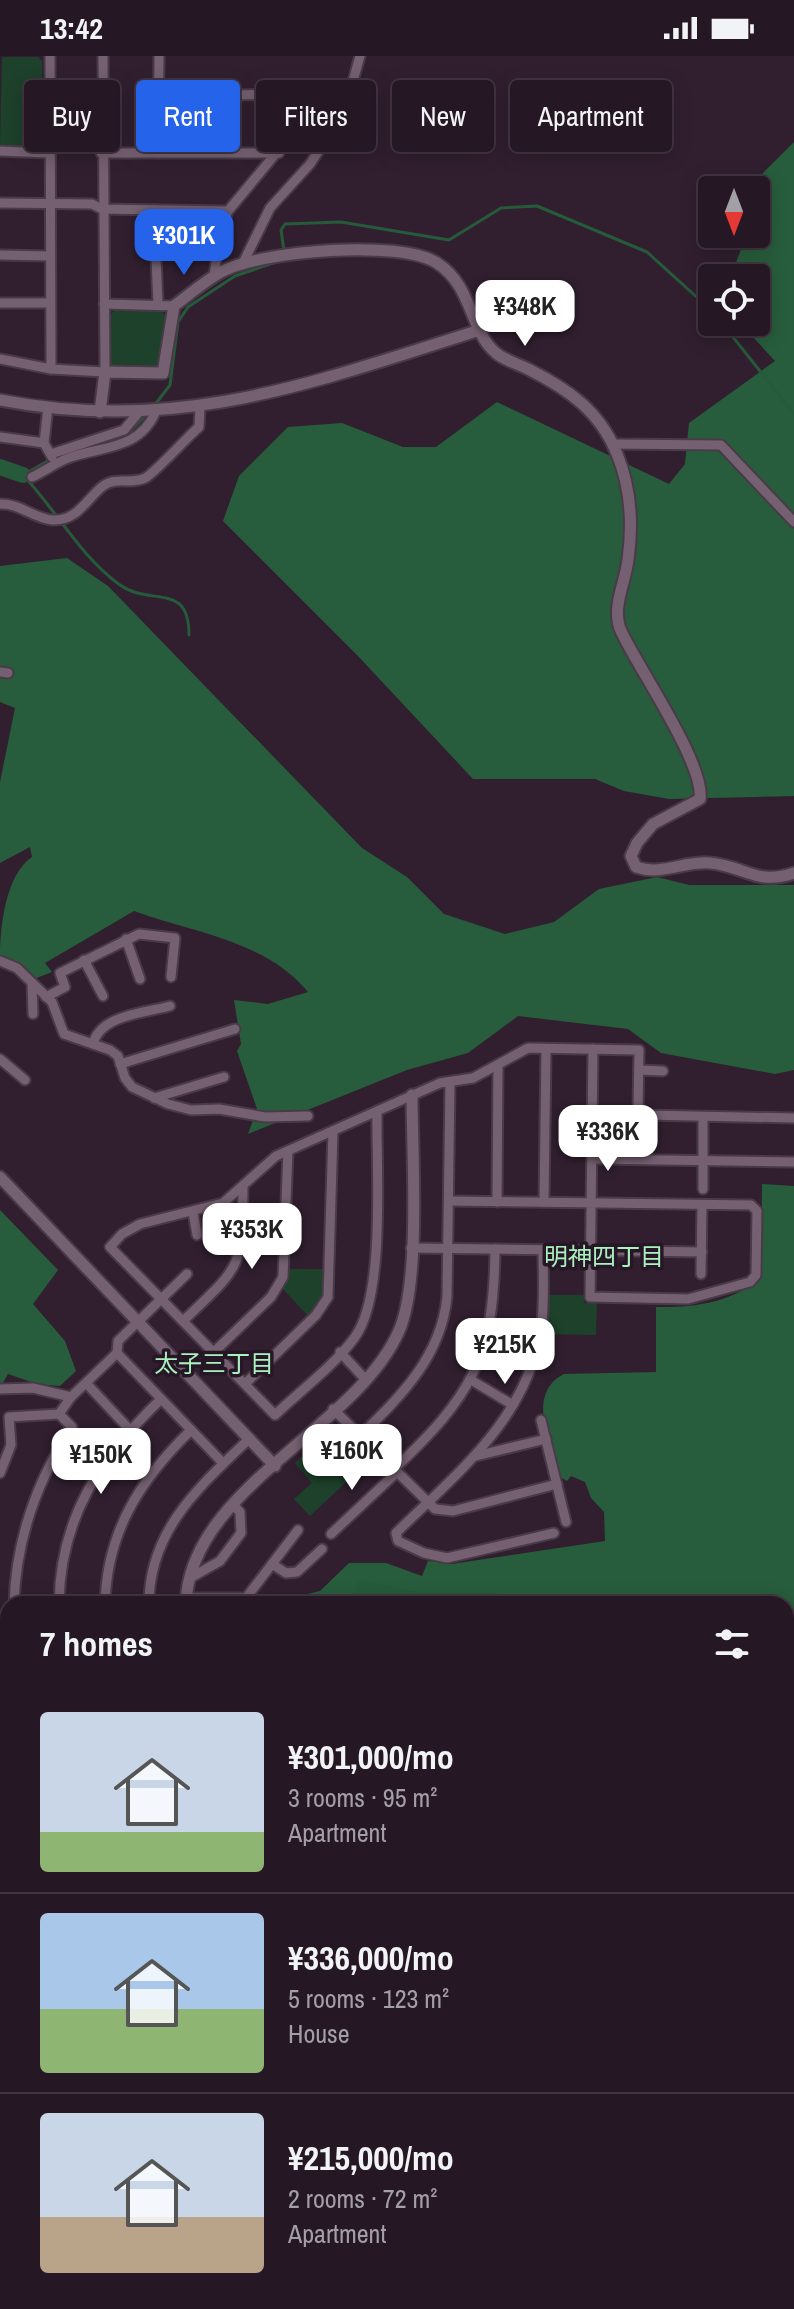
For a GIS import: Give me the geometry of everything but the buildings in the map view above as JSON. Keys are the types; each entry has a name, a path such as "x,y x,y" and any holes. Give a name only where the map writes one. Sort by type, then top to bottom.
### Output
{"street":[{"path":"50,56 51,369"},
{"path":"100,412 105,372 101,153 103,56"},
{"path":"159,56 159,80"},
{"path":"242,265 270,208 310,164 344,113 360,56"},
{"path":"214,277 219,237 228,211 322,98 318,93 240,95"},
{"path":"0,151 48,153"},
{"path":"101,153 279,153"},
{"path":"0,203 92,204 102,209 228,211"},
{"path":"154,210 158,304"},
{"path":"104,304 174,306 214,277 242,265 314,249 395,254 435,262 466,294 480,330 496,353 554,382 584,403 601,420 613,444 625,481 631,523 617,619 687,756 701,792 700,799 644,832 631,856 636,867 650,872 711,863 757,878 776,879 794,873"},
{"path":"0,255 50,256"},
{"path":"0,303 50,303"},
{"path":"0,359 51,369 163,373 174,306"},
{"path":"0,400 100,412 200,408 285,391 480,330"},
{"path":"48,407 44,443 56,465"},
{"path":"0,504 13,504 58,519 87,505 106,484 149,475 199,427 200,408"},
{"path":"32,477 72,457 128,444 150,424 156,411"},
{"path":"51,454 124,430 139,412"},
{"path":"0,437 44,443"},
{"path":"613,444 721,445 794,522"},
{"path":"46,997 65,987 60,973 139,934 175,938 171,977"},
{"path":"126,939 140,979"},
{"path":"84,960 103,996"},
{"path":"0,961 17,968 52,1002 64,1034 118,1056 132,1087 153,1098 191,1110 219,1109 265,1117 308,1116"},
{"path":"32,984 33,1014"},
{"path":"93,1044 100,1027 170,1006"},
{"path":"120,1064 235,1029"},
{"path":"377,1111 372,1297 360,1329 275,1415 110,1247 122,1234 140,1224 223,1203 266,1162 288,1151 412,1095 473,1078 528,1048 639,1050 638,1109 645,1115 794,1118"},
{"path":"544,1202 546,1049"},
{"path":"449,1201 544,1202 591,1203 702,1205 751,1205 757,1211 756,1275 750,1282 688,1299 590,1297 591,1250 591,1203 593,1049"},
{"path":"0,1059 25,1080"},
{"path":"497,1202 498,1065"},
{"path":"639,1070 663,1071"},
{"path":"153,1098 224,1077"},
{"path":"360,1436 406,1389 434,1346 446,1307 450,1082"},
{"path":"187,1596 189,1578 200,1549 234,1506 365,1379 389,1350 403,1322 409,1292 411,1248 412,1095"},
{"path":"703,1117 703,1189"},
{"path":"245,1384 316,1315 328,1297 333,1131"},
{"path":"214,1352 271,1297 283,1277 288,1151"},
{"path":"592,1159 794,1162"},
{"path":"0,1177 275,1466"},
{"path":"183,1321 230,1276 239,1258 243,1187"},
{"path":"701,1274 702,1205"},
{"path":"193,1212 197,1235"},
{"path":"411,1248 702,1252"},
{"path":"331,1534 437,1428 471,1380 491,1325 495,1249"},
{"path":"543,1250 541,1332 529,1374 513,1405 476,1456 396,1533 398,1541 433,1556 455,1557 554,1533"},
{"path":"59,1414 71,1397 117,1353 118,1341 187,1274"},
{"path":"340,1352 365,1379"},
{"path":"117,1353 223,1463"},
{"path":"471,1380 513,1405"},
{"path":"86,1383 130,1430"},
{"path":"0,1389 33,1388 71,1397"},
{"path":"60,1596 65,1549 79,1504 99,1467 161,1399"},
{"path":"333,1409 426,1504 453,1511 557,1484"},
{"path":"0,1473 11,1445 9,1417 59,1414 72,1427 47,1469 31,1506 19,1552 15,1596"},
{"path":"541,1420 566,1522"},
{"path":"106,1596 112,1549 128,1509 158,1464 191,1430"},
{"path":"150,1596 154,1564 179,1509 249,1439"},
{"path":"476,1456 546,1439"},
{"path":"189,1578 217,1563 243,1529 240,1512 234,1506"},
{"path":"248,1596 298,1530"},
{"path":"200,1549 208,1559 217,1563"},
{"path":"272,1564 286,1573 297,1572 322,1549"}],"shaded area":[{"path":"2,57 38,57 42,61 42,80 24,80 24,148 3,149 0,144"},
{"path":"794,142 794,796 669,799 624,791 595,779 473,779 358,656 223,521 239,476 288,427 342,423 403,447 436,447 497,402 669,484 685,464 689,423 775,361 752,336 770,336 770,264 735,264 742,248 770,248 770,176 760,176"},
{"path":"114,311 161,311 167,317 160,364 154,369 113,371 109,366 110,315"},
{"path":"67,558 108,586 362,848 407,877 444,914 505,934 554,922 599,889 657,877 689,885 794,885 794,1070 775,1074 661,1053 628,1029 518,1016 468,1053 407,1070 248,1134 257,1109 237,1051 241,1044 234,1000 268,1004 308,992 291,974 250,949 134,911 45,963 52,972 34,979 20,963 0,956 3,916 10,888 23,865 32,857 30,847 0,863 0,782 15,708 0,702 0,566"},
{"path":"762,1184 794,1186 794,1596 299,1596 320,1591 349,1563 386,1563 422,1576 428,1561 452,1564 605,1541 604,1512 591,1498 585,1482 571,1476 567,1481 558,1476 546,1434 543,1406 546,1393 553,1382 564,1374 656,1372 656,1307 684,1306 726,1298 761,1276"},
{"path":"0,1210 58,1270 33,1304 65,1341 76,1371 60,1386 37,1384 8,1374 0,1388"},
{"path":"288,1269 326,1269 323,1294 308,1316 282,1288"},
{"path":"547,1295 585,1295 584,1303 597,1303 596,1335 544,1334"},
{"path":"341,1420 374,1456 310,1516 294,1499 312,1483 295,1463"},
{"path":"358,1579 415,1592 494,1592 500,1596 354,1596"}],"waterway":[{"path":"284,251 281,230 285,224 341,222 449,240 501,208 537,206 647,252 698,298"},
{"path":"154,406 170,385 178,322 188,307 235,276 285,259"},
{"path":"732,336 794,414"},
{"path":"96,444 126,435 149,412"},
{"path":"51,459 23,475 80,547 105,573 132,591 166,598 183,608 189,635"},
{"path":"0,467 23,475"}],"district":[{"name":"明神四丁目","path":"604,1256"},
{"name":"太子三丁目","path":"214,1363"}]}
